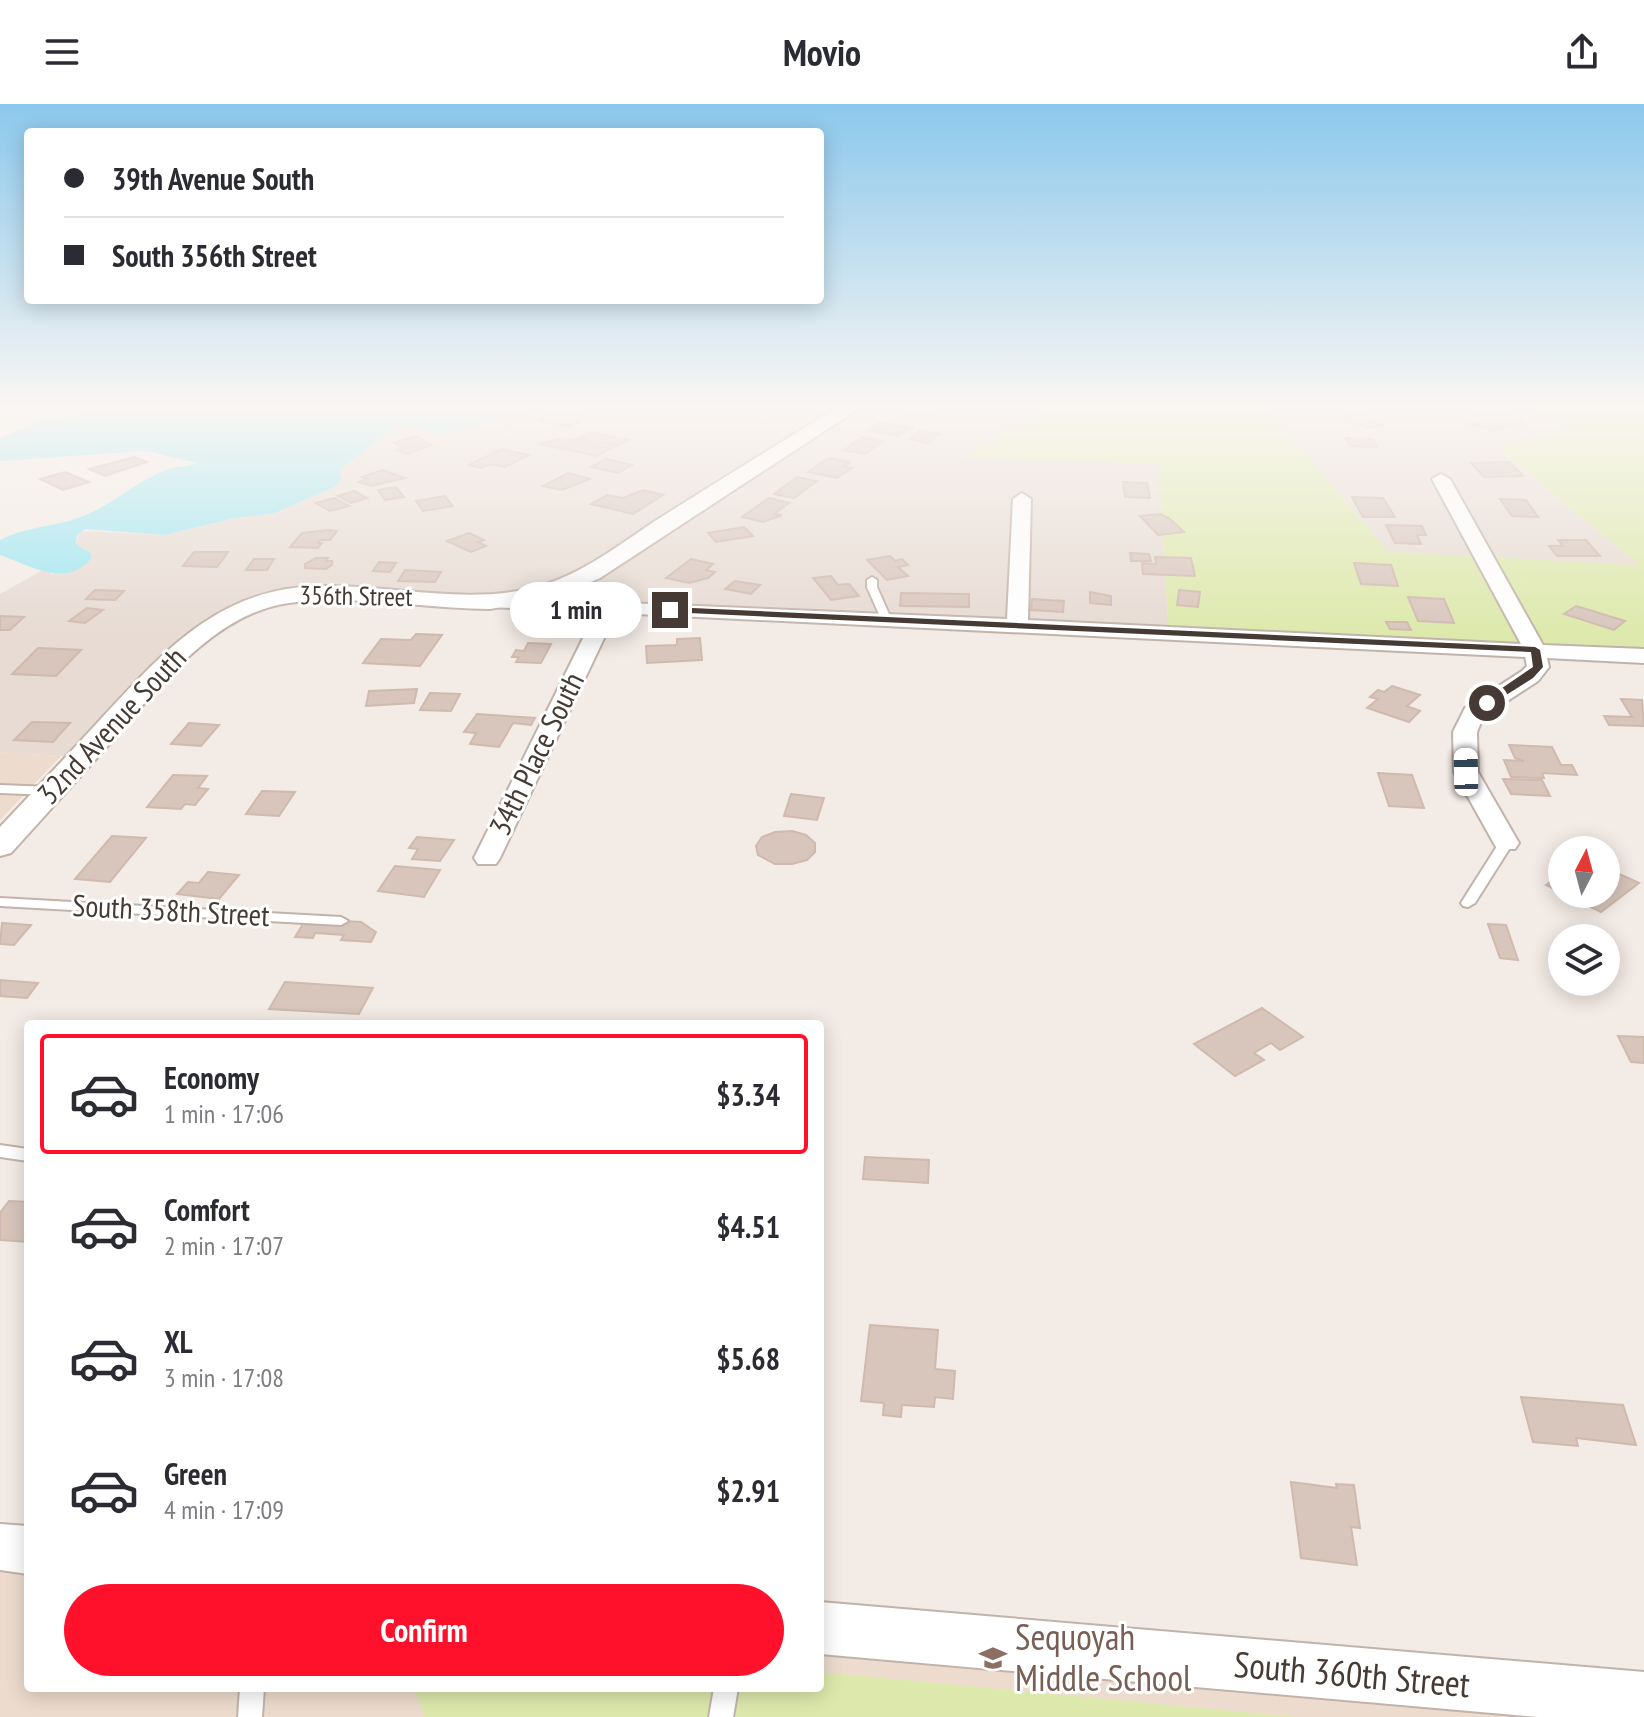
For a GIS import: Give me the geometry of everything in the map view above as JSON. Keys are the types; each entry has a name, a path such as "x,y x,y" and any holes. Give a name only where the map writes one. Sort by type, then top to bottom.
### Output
{"street":[{"name":"356th Street","path":"230,614 261,600 305,593 486,601 543,594 574,582 729,484"},
{"path":"1444,484 1535,650 1538,667 1530,676 1473,713 1465,732 1466,772 1506,843"},
{"path":"1017,628 1022,499"},
{"path":"486,601 1644,656"},
{"name":"34th Place South","path":"487,858 609,607"},
{"name":"32nd Avenue South","path":"0,846 186,645 230,614"},
{"path":"0,1547 24,1550"},
{"name":"South 360th Street","path":"824,1628 1644,1699"}],"lane":[{"path":"872,580 872,587 887,621"},
{"path":"0,789 51,791"},
{"path":"1468,903 1506,843"},
{"name":"South 358th Street","path":"0,902 341,921"},
{"path":"0,1151 24,1154"},
{"path":"250,1717 252,1692"},
{"path":"721,1717 725,1692"}],"shaded area":[{"path":"1159,484 1169,635 323,593 230,614 78,761 61,756 0,752 0,594 45,569 53,575 76,545 80,531 164,535 235,518 275,513 336,486"},
{"path":"1331,484 1541,484 1641,566 1389,552"},
{"path":"0,752 61,756 0,820"},
{"name":"Sequoyah Middle School","path":"0,1547 24,1550 24,1692 824,1692 824,1628 1644,1699 1644,1717 0,1717"}],"green space":[{"path":"1159,484 1331,484 1389,552 1639,565 1541,484 1644,484 1644,658 1169,635"},
{"path":"824,1672 1297,1717 425,1717 416,1692 824,1692"}],"water":[{"path":"137,484 337,484 275,513 235,518 164,535 85,529 77,535 76,544 92,554 91,559 70,572 47,572 0,555 0,540 19,532 78,518"}],"building":[{"path":"51,484 82,484 63,490"},
{"path":"546,484 577,484 562,490 543,486"},
{"path":"787,484 813,484 794,498 774,494"},
{"path":"1123,484 1147,484 1150,498 1125,497"},
{"path":"396,487 404,497 385,500 378,490"},
{"path":"643,490 663,495 633,514 591,504 607,495 623,498"},
{"path":"354,491 367,498 351,503 338,496"},
{"path":"445,496 453,506 423,511 416,501"},
{"path":"1352,497 1383,498 1395,517 1363,517"},
{"path":"334,498 349,506 330,511 316,503"},
{"path":"769,498 789,503 774,514 782,515 763,522 742,517"},
{"path":"1500,499 1526,500 1538,517 1512,516"},
{"path":"1160,514 1184,532 1158,535 1140,516"},
{"path":"1386,525 1422,526 1426,535 1417,535 1421,544 1395,543"},
{"path":"744,527 753,536 716,542 708,533"},
{"path":"337,531 330,540 320,540 318,543 322,543 318,548 290,547 302,533"},
{"path":"469,533 484,540 478,542 486,546 471,552 447,541"},
{"path":"1558,540 1586,540 1600,556 1557,556 1549,546 1563,546"},
{"path":"194,552 228,552 217,567 183,566"},
{"path":"1130,553 1149,554 1151,561 1131,561"},
{"path":"890,556 895,561 902,559 908,565 898,567 908,576 887,580 867,560"},
{"path":"1155,557 1191,558 1195,576 1143,574 1142,563 1156,564"},
{"path":"316,558 328,558 326,561 332,561 332,565 326,569 305,568 305,564"},
{"path":"254,559 274,559 267,570 246,570"},
{"path":"691,559 713,564 706,570 715,572 708,578 689,583 666,578"},
{"path":"379,562 396,563 390,572 373,571"},
{"path":"1354,563 1391,565 1398,586 1361,584"},
{"path":"405,570 441,572 435,582 398,581"},
{"path":"831,576 838,585 849,584 859,596 831,600 813,578"},
{"path":"735,581 760,585 751,594 725,589"},
{"path":"95,590 124,591 115,600 86,599"},
{"path":"1179,590 1200,592 1198,607 1177,605"},
{"path":"1090,592 1111,596 1111,605 1090,603"},
{"path":"901,593 969,594 969,607 900,606"},
{"path":"1408,597 1444,599 1454,623 1418,621"},
{"path":"1032,599 1064,601 1063,612 1031,610"},
{"path":"1576,606 1625,621 1614,630 1564,614"},
{"path":"87,608 103,610 85,623 69,621"},
{"path":"0,616 24,617 10,630 0,630"},
{"path":"1386,622 1407,622 1411,630 1390,629"},
{"path":"416,634 442,635 420,666 363,663 381,639 411,640"},
{"path":"700,638 702,660 647,663 646,646 677,645 677,639"},
{"path":"528,643 551,644 541,663 516,662 519,657 512,657 516,650 524,651"},
{"path":"38,648 81,650 56,676 12,674"},
{"path":"1392,686 1420,695 1407,706 1420,711 1409,722 1367,708 1378,699 1370,697 1378,690 1384,692"},
{"path":"417,689 414,703 366,706 369,691"},
{"path":"430,693 460,694 451,711 420,710"},
{"path":"1621,699 1642,700 1644,726 1609,725 1604,716 1632,717"},
{"path":"477,714 535,718 531,725 513,723 499,747 470,744 476,733 464,732"},
{"path":"32,722 70,723 53,742 14,740"},
{"path":"189,723 219,725 201,746 171,744"},
{"path":"1509,745 1552,747 1561,765 1572,765 1577,775 1542,773 1544,778 1511,777 1504,760 1524,761 1515,758"},
{"path":"1378,773 1412,775 1424,808 1389,806"},
{"path":"173,775 207,776 198,788 208,789 195,805 185,804 181,809 147,807"},
{"path":"1503,779 1542,780 1550,796 1511,794"},
{"path":"262,791 295,792 279,816 246,814"},
{"path":"791,794 824,798 817,820 784,816"},
{"path":"792,831 806,835 815,843 815,852 807,860 775,864 758,855 756,846 762,837"},
{"path":"112,836 146,838 110,882 75,879"},
{"path":"417,837 454,840 440,861 412,859 418,849 409,848"},
{"path":"395,866 440,870 424,897 378,891"},
{"path":"208,872 239,875 219,899 177,894 188,882 199,883"},
{"path":"1620,874 1639,883 1620,898"},
{"path":"306,919 361,922 376,932 371,942 341,940 344,935 315,933 313,938 295,937"},
{"path":"2,923 31,925 14,945 0,944"},
{"path":"1488,924 1506,925 1518,960 1500,958"},
{"path":"0,980 38,983 27,998 0,996"},
{"path":"285,982 373,988 359,1014 269,1009"},
{"path":"1262,1008 1303,1037 1280,1050 1271,1043 1254,1053 1264,1060 1235,1076 1194,1044"},
{"path":"1618,1036 1644,1037 1644,1063 1631,1062"},
{"path":"865,1157 929,1160 928,1183 863,1179"},
{"path":"9,1201 24,1202 24,1242 0,1240 0,1213"},
{"path":"870,1325 938,1330 935,1369 955,1371 953,1399 935,1397 934,1407 902,1405 901,1417 883,1415 884,1403 861,1401"},
{"path":"1521,1397 1623,1405 1636,1445 1576,1438 1578,1446 1533,1442"},
{"path":"1291,1482 1337,1488 1336,1484 1354,1485 1360,1528 1351,1527 1357,1565 1301,1558"}],"place":[{"name":"Sequoyah Middle School","path":"993,1658"}],"route":[{"path":"670,610 1535,650 1538,667 1530,676 1487,703"}]}
